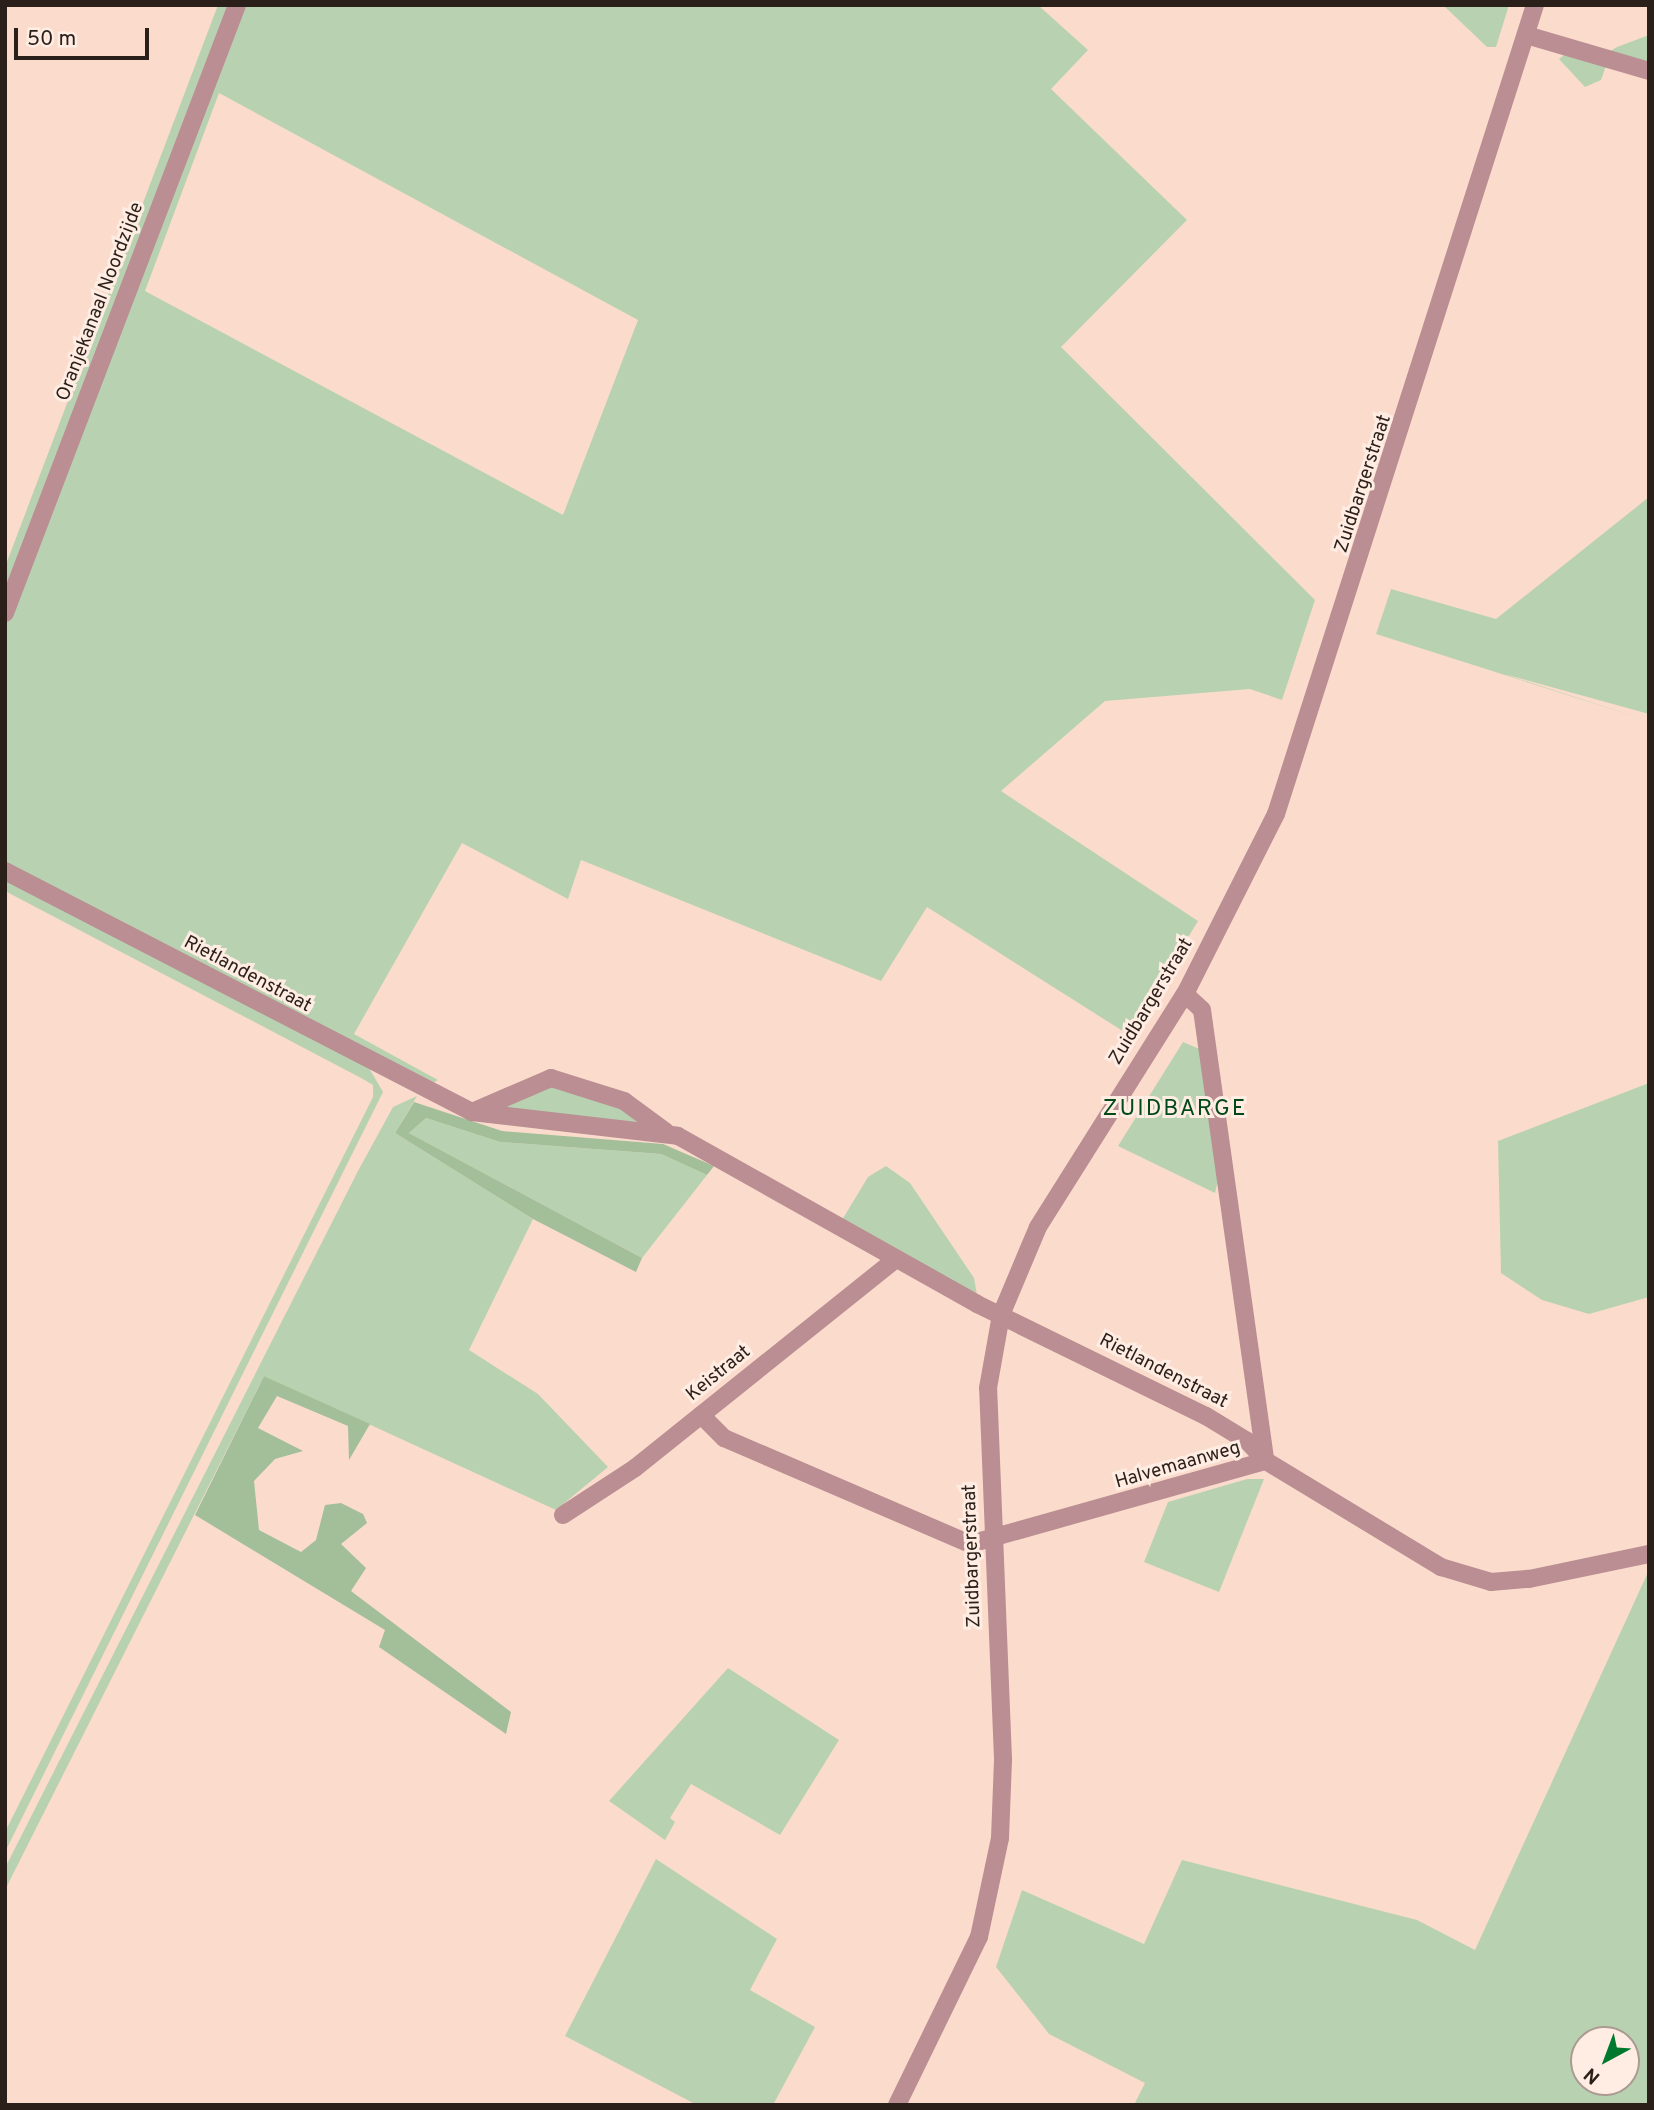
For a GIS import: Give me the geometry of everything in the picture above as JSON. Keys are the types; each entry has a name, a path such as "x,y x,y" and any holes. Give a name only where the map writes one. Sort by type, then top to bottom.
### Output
{"street":[{"name":"Oranjekanaal Noordzijde","path":"5,614 237,5"},
{"name":"Zuidbargerstraat","path":"897,2105 979,1937 995,1874 1003,1759 988,1388 1002,1315 1038,1227 1185,994 1276,814 1308,726 1535,5"},
{"path":"1526,35 1649,71"},
{"name":"Rietlandenstraat","path":"5,871 472,1112 529,1123 666,1132"},
{"name":"Halvemaanweg","path":"701,1415 724,1438 951,1540 993,1541 1266,1461 1202,1010 1185,994"},
{"name":"Rietlandenstraat","path":"472,1112 551,1078 624,1101 666,1132 896,1259 1206,1416 1247,1441 1266,1461 1469,1578 1529,1579 1649,1553"},
{"name":"Keistraat","path":"563,1515 701,1415 896,1259"}],"green space":[{"path":"218,5 232,5 5,603 5,567"},
{"path":"241,5 1038,5 1088,50 1051,89 1187,220 1061,347 1315,600 1282,700 1250,689 1105,701 1001,791 1198,921 1129,1035 927,907 881,981 581,860 568,899 462,843 354,1034 438,1080 428,1086 5,866 5,624","holes":["219,93 638,320 563,515 145,291"]},
{"path":"1443,5 1509,5 1496,47 1487,47"},
{"path":"1649,35 1649,64 1609,52 1617,47"},
{"path":"1569,51 1607,63 1601,80 1585,87 1559,59"},
{"path":"1649,497 1649,714 1504,674 1649,721 1376,634 1391,589 1496,619"},
{"path":"5,875 369,1068 383,1092 5,1852 5,1832 373,1097 373,1085 5,891"},
{"path":"1183,1042 1202,1050 1222,1164 1215,1193 1118,1146"},
{"path":"1649,1083 1649,1297 1589,1314 1542,1300 1501,1273 1498,1141"},
{"path":"535,1085 576,1087 650,1124 485,1109"},
{"path":"417,1096 395,1133 533,1219 469,1350 538,1394 608,1467 556,1510 264,1376 5,1890 5,1868 358,1171 393,1107"},
{"path":"414,1102 502,1131 663,1144 714,1166 707,1175 661,1154 500,1142 426,1118 409,1133 642,1258 636,1272 533,1219 395,1133"},
{"path":"426,1118 500,1142 661,1154 707,1175 642,1258 409,1133"},
{"path":"886,1166 910,1183 974,1278 977,1295 842,1220 868,1177"},
{"path":"264,1376 370,1424 349,1460 348,1426 277,1396 258,1428 303,1451 275,1459 254,1481 259,1530 301,1552 316,1540 325,1505 341,1503 363,1514 367,1523 341,1544 366,1568 351,1591 511,1712 506,1734 379,1647 385,1630 195,1515"},
{"path":"1247,1479 1264,1479 1219,1592 1144,1562 1168,1502"},
{"path":"1649,1570 1649,2105 1134,2105 1145,2083 1049,2034 996,1967 1022,1890 1144,1944 1182,1860 1417,1920 1475,1950"},
{"path":"728,1668 839,1740 780,1835 691,1784 670,1818 675,1822 665,1840 609,1801"},
{"path":"656,1859 777,1939 750,1990 815,2027 773,2105 697,2105 565,2036"}],"district":[{"name":"ZUIDBARGE","path":"1175,1110"}]}
